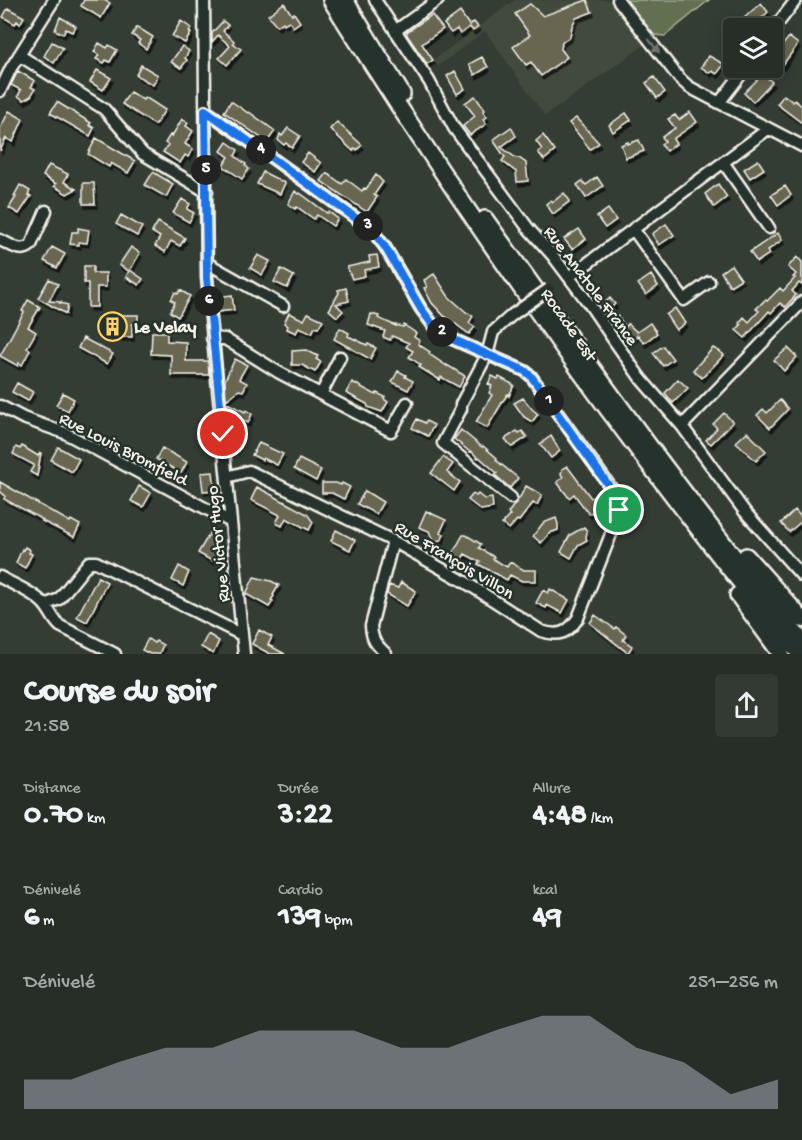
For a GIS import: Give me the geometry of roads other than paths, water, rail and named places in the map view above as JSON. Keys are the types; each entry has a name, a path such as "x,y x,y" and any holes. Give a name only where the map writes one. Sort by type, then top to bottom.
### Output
{"highway":[{"name":"Rocade Est","path":"331,0 426,149 575,366 698,529 800,654"},
{"name":"Rocade Est","path":"345,0 480,212 598,378 691,502 802,640"},
{"path":"691,502 704,510 802,619"},
{"path":"698,529 701,543 781,654"}],"street":[{"path":"0,91 54,0"},
{"name":"Rue Victor Hugo","path":"204,0 207,263 212,338 244,654"},
{"name":"Rue Anatole France","path":"375,0 429,81 454,128 528,228 553,256 641,378 682,426 745,512 802,576"},
{"path":"395,31 438,0"},
{"path":"618,0 679,78 689,87 802,146"},
{"path":"782,18 796,0"},
{"path":"20,56 104,109 143,154 207,192"},
{"path":"719,103 738,78"},
{"name":"Rue François Villon","path":"205,110 371,229 385,247 421,309 436,329 452,339 525,371 531,376 616,496 619,510 579,618 572,628 562,633 550,634 541,631 465,582 393,540 249,471 226,477"},
{"path":"569,277 768,129"},
{"path":"723,162 769,228"},
{"path":"0,240 20,249 27,249 46,211"},
{"path":"633,229 684,300 709,282"},
{"path":"207,263 283,306"},
{"path":"511,498 443,443 461,409 460,404 487,355 493,332 512,315 549,289"},
{"path":"682,426 802,302"},
{"path":"212,338 225,339 278,372 391,431 407,403"},
{"path":"321,394 340,357"},
{"name":"Rue Louis Bromfield","path":"0,406 23,418 65,433 231,522"},
{"path":"386,654 374,641 371,626 393,540"},
{"path":"45,605 59,599 88,562 96,562 242,635"},
{"path":"0,577 35,596 45,605 53,620 60,626 115,654"}],"place":[{"name":"Le Velay","path":"113,326"}]}
